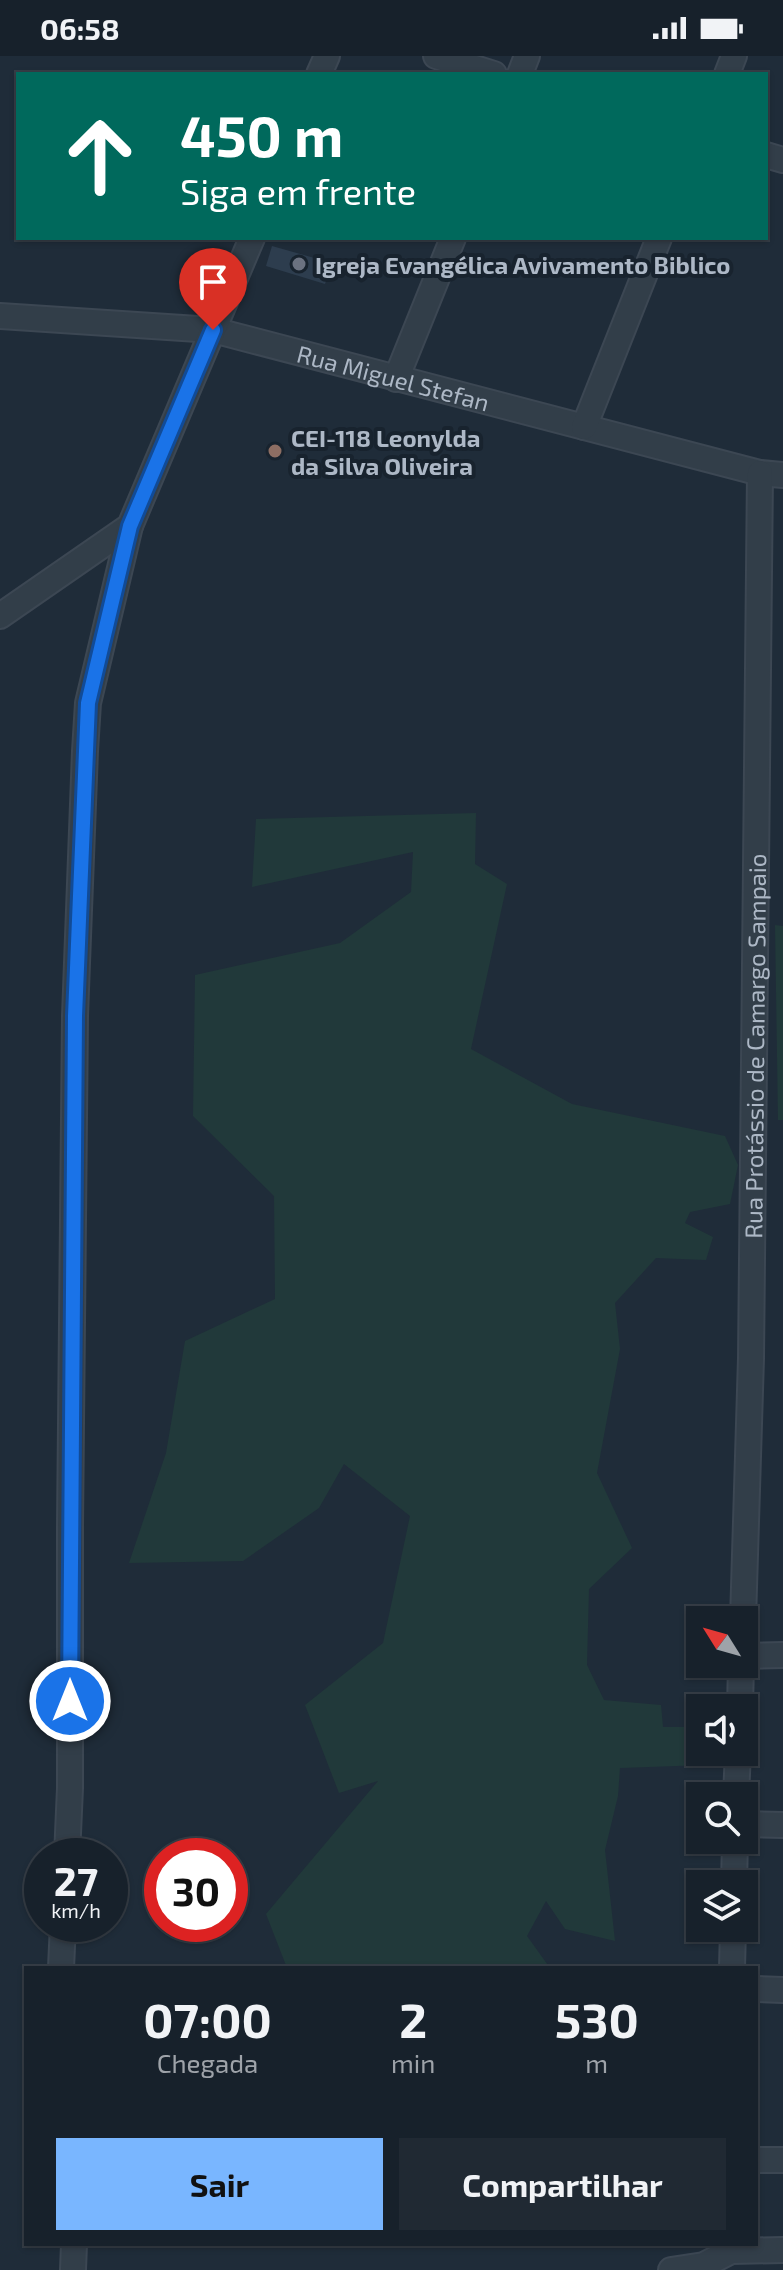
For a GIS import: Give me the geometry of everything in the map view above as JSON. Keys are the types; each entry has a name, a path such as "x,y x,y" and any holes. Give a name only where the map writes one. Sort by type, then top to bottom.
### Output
{"street":[{"path":"436,56 488,72"},
{"path":"68,1838 75,1016 88,703 130,526 251,240"},
{"path":"396,379 452,240"},
{"path":"584,427 658,240"},
{"name":"Rua Miguel Stefan","path":"0,316 213,330 772,474"},
{"name":"Rua Protássio de Camargo Sampaio","path":"743,1606 772,474"},
{"path":"0,616 130,526"},
{"path":"758,1656 783,1655"},
{"path":"758,1824 783,1825"},
{"path":"61,1966 62,1942"},
{"path":"732,1966 733,1942"},
{"path":"758,1989 783,1990"},
{"path":"758,2160 783,2160"},
{"path":"73,2270 74,2246"},
{"path":"671,2270 704,2265 731,2247 783,2250"}],"green space":[{"path":"476,813 475,864 507,884 471,1049 572,1104 725,1136 738,1165 730,1204 690,1212 685,1223 713,1237 706,1260 656,1258 615,1303 620,1349 597,1473 632,1548 589,1589 587,1665 604,1700 661,1705 663,1727 686,1727 686,1766 620,1768 618,1796 605,1850 615,1941 565,1929 546,1901 527,1936 549,1966 286,1966 266,1914 378,1781 339,1793 305,1705 383,1643 410,1516 344,1464 319,1508 243,1561 129,1563 166,1453 185,1341 275,1299 274,1196 193,1116 195,975 340,943 411,892 413,852 252,887 256,819"},
{"path":"775,925 783,926 783,1120 778,1120"}],"building":[{"name":"Igreja Evangélica Avivamento Biblico","path":"272,246 332,263 325,284 266,266"}],"place":[{"name":"Igreja Evangélica Avivamento Biblico","path":"299,264"},
{"name":"CEI-118 Leonylda da Silva Oliveira","path":"275,451"}],"route":[{"path":"70,1701 75,1016 88,703 130,526 213,330"}]}
